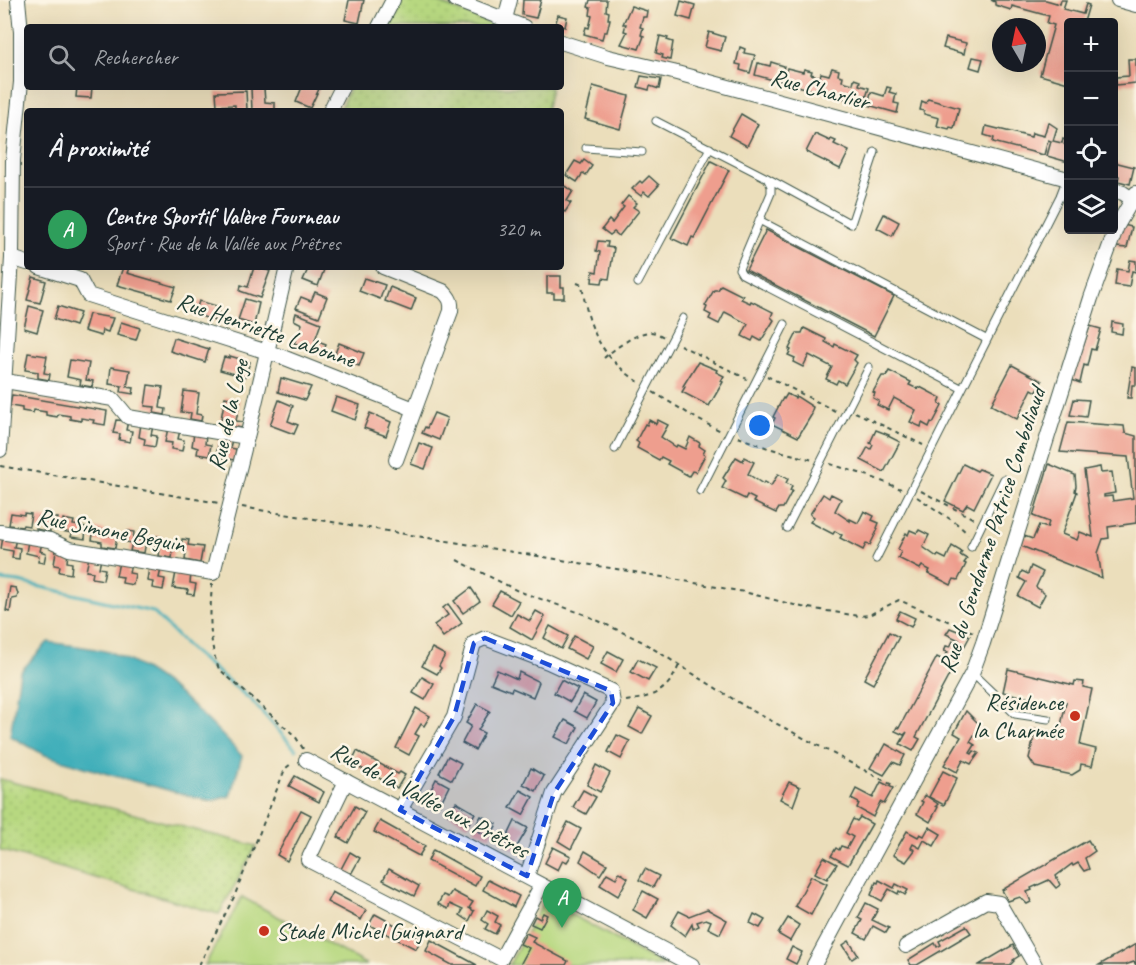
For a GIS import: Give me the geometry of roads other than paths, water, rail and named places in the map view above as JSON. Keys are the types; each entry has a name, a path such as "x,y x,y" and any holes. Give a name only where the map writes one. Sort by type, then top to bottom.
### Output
{"street":[{"path":"0,450 12,258 13,160 21,82 21,32 18,0"},
{"path":"381,24 393,0"},
{"path":"455,0 517,24"},
{"path":"505,19 510,0"},
{"path":"1118,0 1136,5"},
{"name":"Rue Charlier","path":"564,43 608,57 1064,178"},
{"path":"332,108 340,90"},
{"path":"1118,192 1134,196"},
{"name":"Rue du Gendarme Patrice Comboliaud","path":"814,965 972,674 1087,308 1117,225 1134,196"},
{"path":"12,258 24,262"},
{"name":"Rue Henriette Labonne","path":"48,270 80,280 88,295 266,351 414,409"},
{"name":"Rue de la Loge","path":"213,573 286,270"},
{"path":"390,270 443,291 452,304 396,459"},
{"path":"5,381 113,399 128,417 247,436"},
{"name":"Rue Simone Beguin","path":"0,532 50,540 69,549 213,573"},
{"path":"400,810 454,717 474,643 485,638 548,662 611,691 613,703 554,793 526,876"},
{"name":"Rue de la Vallée aux Prêtres","path":"306,760 692,965"},
{"path":"346,781 308,860 500,962 541,886"},
{"path":"906,946 986,902 992,901 999,903 1035,965"}],"lane":[{"path":"656,121 768,178 851,224 875,152"},
{"path":"586,148 642,152"},
{"path":"638,283 710,148"},
{"path":"768,178 771,193 739,269 742,274 962,388"},
{"path":"876,559 1067,180"},
{"path":"759,220 986,339"},
{"path":"615,449 683,318"},
{"path":"700,491 785,324"},
{"path":"787,528 869,367"},
{"path":"973,543 1004,479"},
{"path":"972,674 1015,714 1048,719"}],"water":[{"path":"48,642 112,653 149,672 183,697 242,756 230,796 209,801 111,775 45,755 10,736 20,672"}],"waterway":[{"path":"0,580 19,582 153,612 192,651 251,700 296,750"}],"place":[{"name":"Résidence la Charmée","path":"1075,716"},
{"name":"Centre Sportif Valère Fourneau","path":"562,928"},
{"name":"Stade Michel Guignard","path":"264,931"}]}
